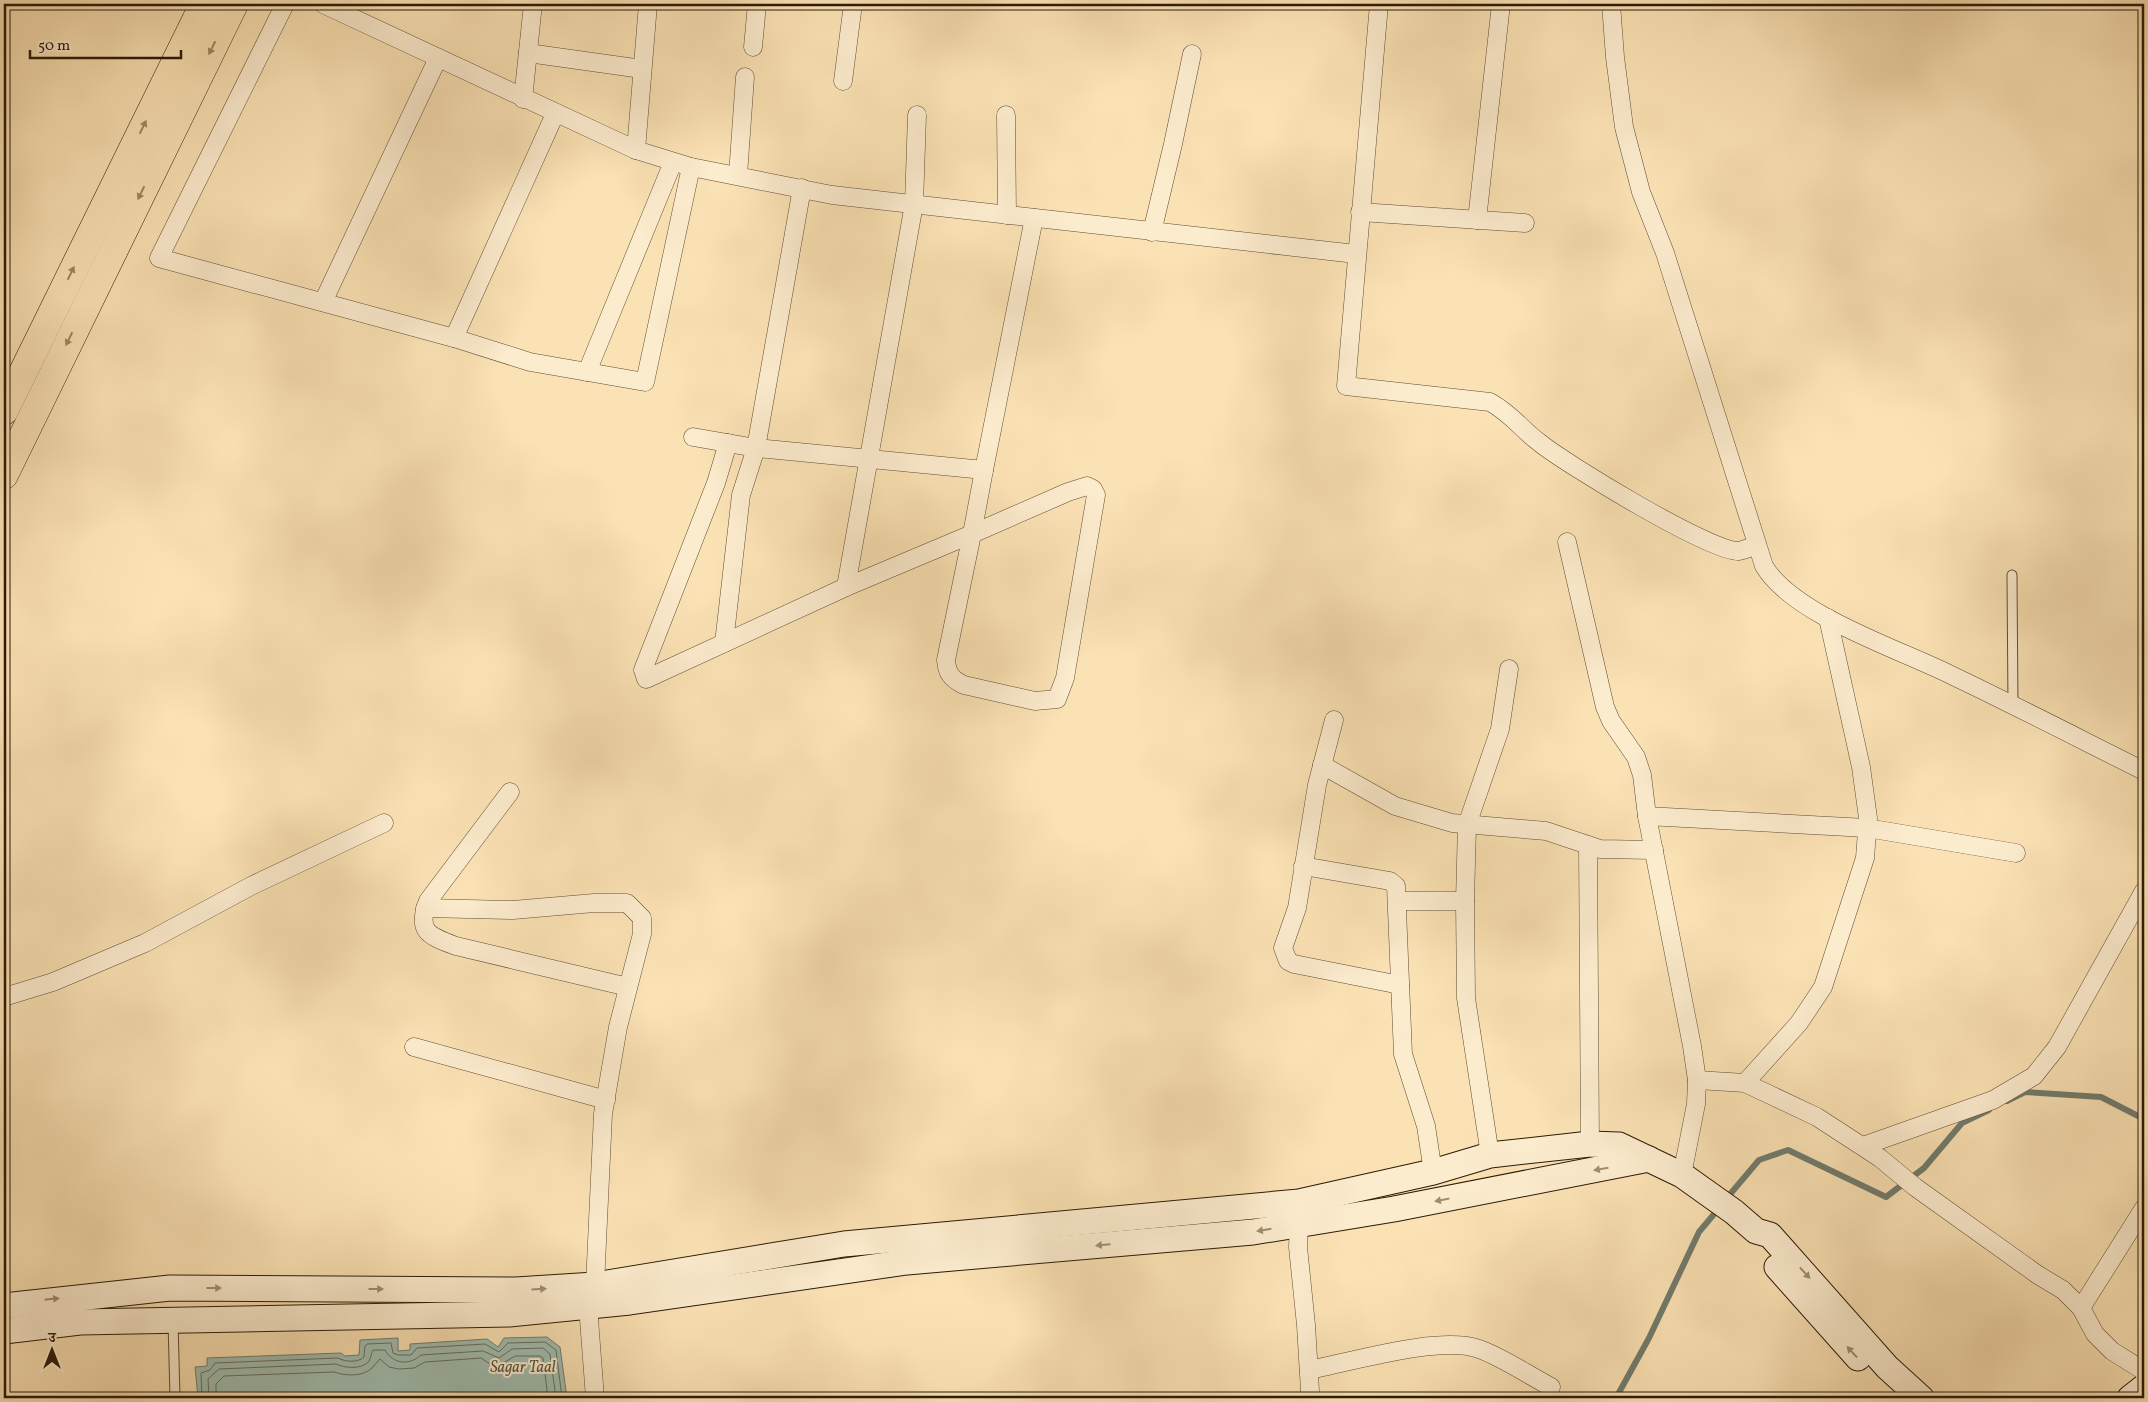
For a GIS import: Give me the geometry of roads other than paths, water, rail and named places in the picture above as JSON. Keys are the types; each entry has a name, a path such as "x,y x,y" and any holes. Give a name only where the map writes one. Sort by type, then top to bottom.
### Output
{"main road":[{"path":"6,402 204,4"},
{"path":"4,475 234,4"}],"street":[{"path":"285,4 159,258 454,338 530,362 645,382 691,167"},
{"path":"323,4 555,114 636,150 691,167 832,195 1356,254"},
{"path":"523,99 533,4"},
{"path":"636,150 648,4"},
{"path":"753,47 757,4"},
{"path":"843,81 853,4"},
{"path":"1379,4 1346,386 1490,402 1509,413 1540,443 1606,488 1710,542 1738,551 1757,545"},
{"path":"1477,220 1501,4"},
{"path":"1611,4 1615,57 1624,127 1642,192 1665,252 1764,566 1773,581 1795,599 1828,618 2144,771"},
{"path":"528,53 642,69"},
{"path":"1152,232 1192,54"},
{"path":"323,302 438,58"},
{"path":"738,175 745,77"},
{"path":"454,338 555,114"},
{"path":"846,587 914,204 917,115"},
{"path":"1006,115 1007,215"},
{"path":"587,372 673,162"},
{"path":"724,643 741,494 756,448 802,188"},
{"path":"1360,212 1525,223"},
{"path":"728,443 716,483 643,670 646,679 846,587 972,534 1080,487 1093,489 1096,495 1070,650 1063,686 1057,699 1035,701 964,685 953,680 947,671 946,660 972,534 1034,218"},
{"path":"6,402 38,404"},
{"path":"692,437 756,448 984,470"},
{"path":"1567,542 1605,707 1611,721 1636,757 1642,775 1654,850 1697,1080 1696,1104 1682,1175"},
{"path":"1745,1083 1799,1023 1823,986 1865,858 1867,828 1861,767 1828,618"},
{"path":"1490,1155 1466,998 1464,901 1467,825 1500,729 1508,669"},
{"path":"1334,720 1322,765 1297,908 1283,948 1288,961 1400,985"},
{"path":"1322,765 1395,806 1452,823 1546,831 1600,849 1654,850"},
{"path":"510,792 428,901 422,915 426,929 443,941 456,946 628,987"},
{"path":"1648,816 1867,828 2016,853"},
{"path":"4,997 53,982 145,943 251,886 384,823"},
{"path":"1588,846 1590,1144"},
{"path":"1303,866 1390,881 1396,886 1403,1054 1426,1126 1433,1172"},
{"path":"1863,1146 1993,1100 2034,1076 2057,1047 2144,891"},
{"path":"1398,901 1464,901"},
{"path":"425,908 514,910 594,903 626,903 642,918 642,934 618,1027 606,1100 591,1296 595,1398"},
{"path":"414,1047 606,1100"},
{"path":"1697,1080 1745,1083 1817,1117 1863,1146 1915,1187 1945,1206 2038,1275 2063,1290 2081,1308 2095,1334 2112,1351 2144,1371"},
{"path":"4,1331 80,1322 509,1314 844,1244 1299,1202 1433,1172 1490,1155 1590,1144 1619,1145 1682,1175 1734,1212 1756,1231 1770,1235 1887,1367 1921,1398"},
{"path":"4,1306 170,1288 516,1290 591,1296 630,1302 908,1262 1254,1232 1394,1209 1649,1159"},
{"path":"2081,1308 2144,1208"},
{"path":"1299,1224 1298,1247 1309,1370 1310,1391 1308,1398"},
{"path":"1756,1231 1758,1241 1779,1269 1840,1340 1881,1384 1900,1398"},
{"path":"1309,1370 1413,1349 1450,1345 1478,1349 1551,1387"},
{"path":"2130,1398 2144,1387"}],"lane":[{"path":"2012,575 2013,706"},
{"path":"173,1320 175,1398"}],"water":[{"name":"Sagar Taal","path":"547,1337 560,1347 567,1398 198,1398 195,1367 207,1366 207,1358 341,1353 345,1356 359,1355 360,1340 398,1338 398,1351 410,1350 410,1344 487,1339 498,1347 504,1338"}],"waterway":[{"path":"2007,1101 2025,1092 2101,1097 2144,1119"},
{"path":"1726,1199 1759,1160 1788,1150 1886,1197 1924,1168 1962,1123 1989,1110"},
{"path":"1616,1398 1649,1338 1699,1232 1720,1207"}]}
